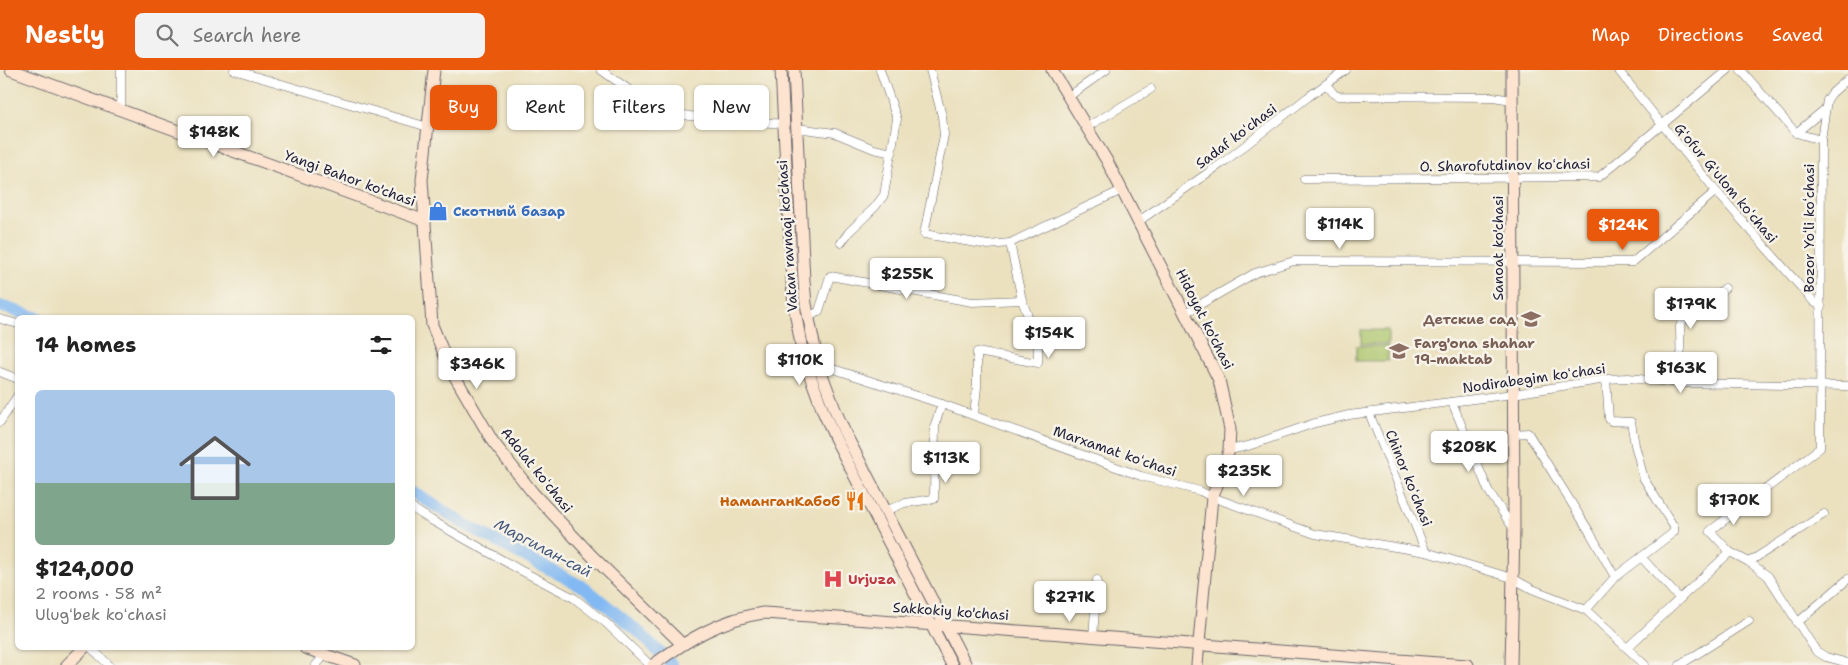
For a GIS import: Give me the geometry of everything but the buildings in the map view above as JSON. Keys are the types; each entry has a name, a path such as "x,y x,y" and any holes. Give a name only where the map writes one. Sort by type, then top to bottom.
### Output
{"street":[{"name":"Yangi Bahor ko'chasi","path":"12,70 426,221"},
{"path":"121,70 121,111"},
{"path":"234,70 428,127"},
{"name":"Adolat koʻchasi","path":"434,70 422,180 432,325 450,368 493,442 533,492 592,556 682,644"},
{"path":"601,70 658,110 690,116 784,124"},
{"name":"Vatan ravnaqi ko'chasi","path":"781,70 796,128 804,281 808,318 818,364 845,434 966,665"},
{"name":"Vatan ravnaqi ko'chasi","path":"794,70 784,124 792,282 803,356 835,438 952,665"},
{"path":"841,243 884,195 898,119 880,70"},
{"path":"930,70 942,116 944,135 924,234 988,245 1010,242 1122,190"},
{"name":"Hidoyat ko'chasi","path":"1052,70 1087,127 1139,221 1219,380 1230,429 1229,450 1222,474 1212,497 1197,665"},
{"path":"1068,97 1106,70"},
{"name":"Sadaf koʻchasi","path":"1139,221 1225,161 1346,70"},
{"name":"Sanoat ko'chasi","path":"1511,665 1514,530 1512,70"},
{"name":"Gʻofur Gʻulom koʻchasi","path":"1618,70 1716,192 1814,302 1821,306"},
{"name":"O. Sharofutdinov koʻchasi","path":"1304,179 1599,177 1728,70"},
{"path":"1741,70 1796,133 1821,140"},
{"name":"Bozor Yoʻli koʻchasi","path":"1730,552 1710,531 1820,448 1821,140 1827,100 1848,79"},
{"path":"1326,84 1338,96 1492,97 1512,100"},
{"path":"1087,127 1151,89"},
{"path":"1796,133 1825,109"},
{"path":"796,128 834,133 874,149 892,153"},
{"path":"1185,313 1254,273 1294,261 1633,262 1716,192"},
{"path":"974,415 977,387 977,352 1038,363 1038,344 1022,300 1010,242"},
{"path":"808,318 818,311 830,276 972,302 1022,300"},
{"path":"1681,383 1680,326 1684,319 1725,288"},
{"path":"0,319 15,323"},
{"name":"Marxamat koʻchasi","path":"818,364 974,415 1140,476 1200,491 1315,534 1426,552 1512,578 1532,589 1586,610 1644,665"},
{"path":"0,372 15,378"},
{"name":"Nodirabegim koʻchasi","path":"1229,450 1248,446 1315,423 1349,415 1513,394 1606,379 1628,378 1681,383 1848,386"},
{"path":"1586,610 1615,578 1674,532 1674,527 1644,479 1631,422 1611,421 1609,419 1606,379"},
{"path":"0,422 15,400"},
{"path":"1452,402 1488,490 1514,530"},
{"path":"886,511 904,503 934,499 935,424 942,404"},
{"name":"Chinor koʻchasi","path":"1369,413 1426,552"},
{"path":"1514,434 1528,433 1589,531 1615,578"},
{"path":"415,510 520,570 574,598 606,623 651,665"},
{"path":"1749,562 1824,514"},
{"path":"1627,648 1730,552 1749,562 1768,576 1816,650 1833,663 1848,663"},
{"path":"1641,556 1680,599"},
{"path":"1797,623 1848,579"},
{"path":"1093,638 1097,580"},
{"name":"Sakkokiy ko'chasi","path":"651,665 682,644 728,621 743,616 763,613 1468,665"},
{"path":"1680,665 1749,621"},
{"path":"67,665 82,650"},
{"path":"93,650 109,665"},
{"path":"311,650 355,665"},
{"path":"316,665 325,655"}],"green space":[{"path":"1361,330 1388,330 1388,344 1361,344"},
{"path":"1356,346 1388,346 1388,361 1356,361"}],"waterway":[{"name":"Маргилан-сай","path":"0,306 28,315"},
{"name":"Маргилан-сай","path":"415,493 464,524 587,589 641,634 672,665"}],"place":[{"name":"Скотный базар","path":"438,211"},
{"name":"Детские сад","path":"1531,319"},
{"name":"Farg'ona shahar 19-maktab","path":"1399,351"},
{"name":"НаманганКабоб","path":"855,501"},
{"name":"Urjuza","path":"833,579"}]}
